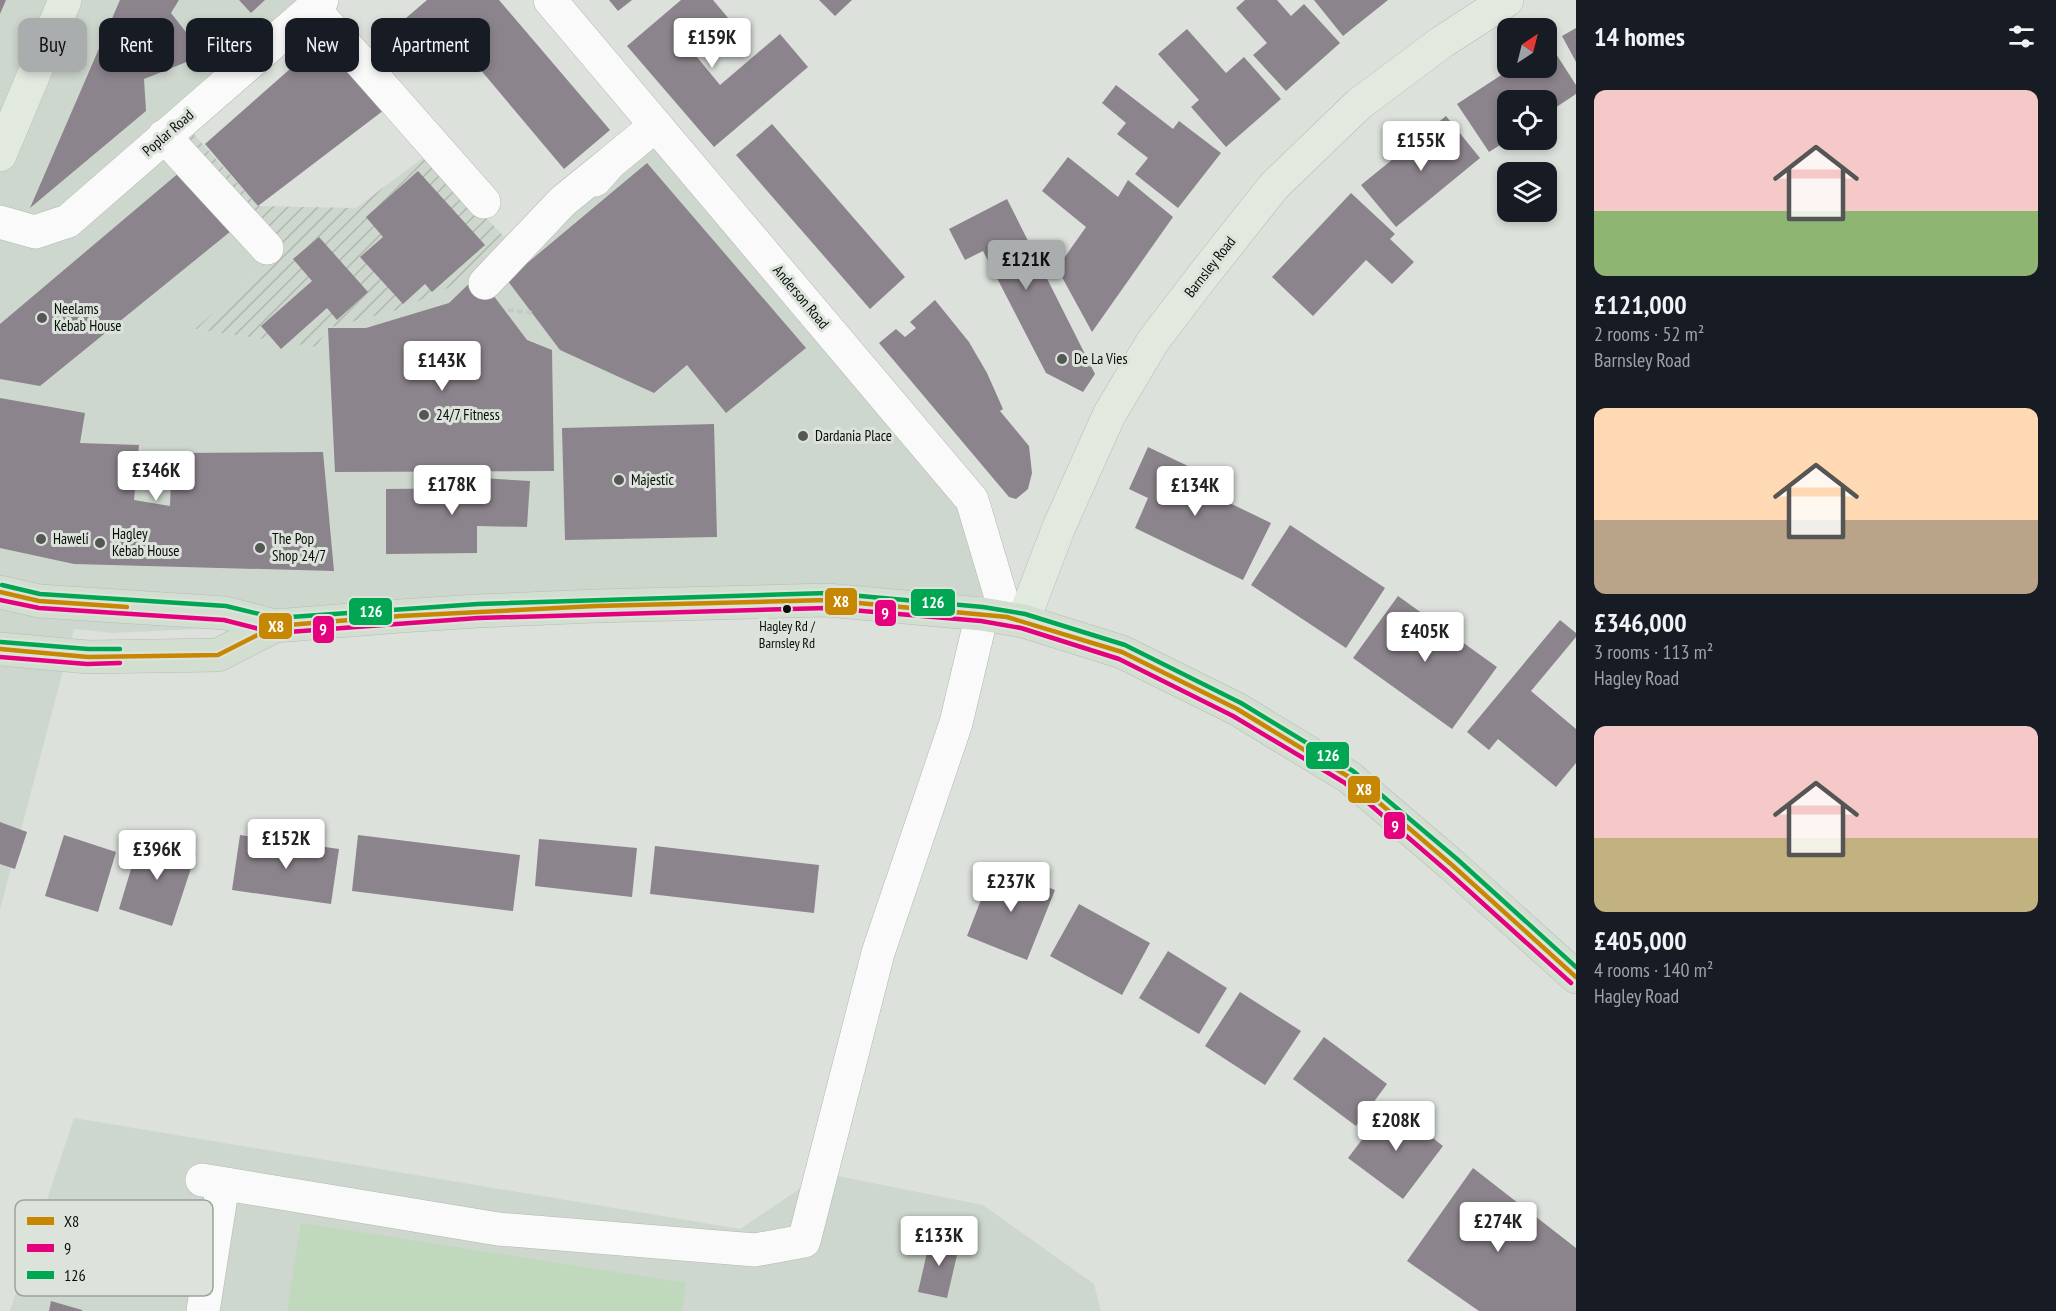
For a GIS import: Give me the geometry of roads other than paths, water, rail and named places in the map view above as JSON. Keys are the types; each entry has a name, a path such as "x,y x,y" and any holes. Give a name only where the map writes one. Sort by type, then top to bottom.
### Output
{"highway":[{"path":"0,592 39,601 225,613 275,626 478,611 827,600 1004,617 1122,652 1237,709 1349,777 1576,977"},
{"path":"0,649 88,657 218,655 275,626"}],"main road":[{"path":"0,155 65,0"},
{"name":"Barnsley Road","path":"1004,617 1059,527 1109,415 1153,341 1274,186 1359,104 1442,42 1507,0"}],"street":[{"name":"Anderson Road","path":"550,0 972,500 1004,617"},
{"path":"317,4 484,202"},
{"name":"Poplar Road","path":"0,222 35,232 68,221 317,4"},
{"path":"485,283 563,201 656,125"},
{"path":"164,136 267,248"},
{"path":"557,238 550,231 610,163"},
{"path":"211,1200 212,1182 498,1229 755,1250 804,1241 878,953 956,723 1004,617"},
{"path":"203,1311 204,1296"}],"place":[{"name":"Neelams Kebab House","path":"42,318"},
{"name":"De La Vies","path":"1062,359"},
{"name":"24/7 Fitness","path":"424,415"},
{"name":"Dardania Place","path":"803,436"},
{"name":"Majestic","path":"619,480"},
{"name":"Haweli","path":"41,539"},
{"name":"Hagley Kebab House","path":"100,543"},
{"name":"The Pop Shop 24/7","path":"260,548"},
{"name":"Hagley Rd / Barnsley Rd","path":"787,609"}]}
